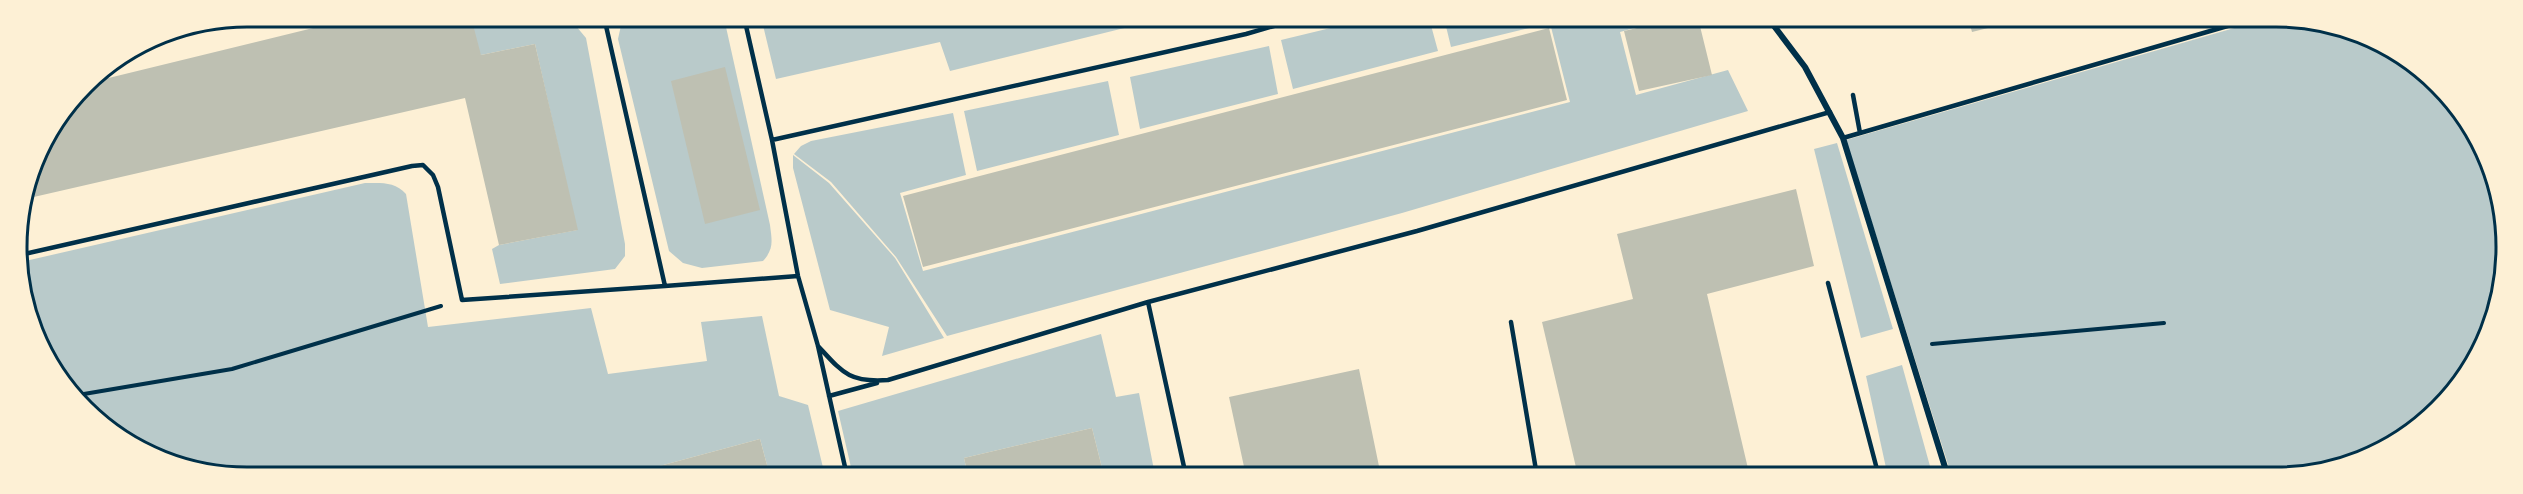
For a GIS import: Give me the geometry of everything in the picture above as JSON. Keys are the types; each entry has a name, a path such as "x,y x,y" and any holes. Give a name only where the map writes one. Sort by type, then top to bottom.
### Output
{"street":[{"path":"1775,27 1805,67 1843,138 1944,467"}],"lane":[{"path":"606,27 665,286"},
{"path":"746,27 772,140 798,276 818,346 845,467"},
{"path":"772,140 1270,27"},
{"path":"1843,138 2224,27"},
{"path":"1853,95 1860,133"},
{"path":"829,396 1148,302 1417,231 1830,112"},
{"path":"27,253 401,168 423,165 433,175 438,187 462,300 798,276"},
{"path":"1828,283 1876,467"},
{"path":"1148,302 1184,467"},
{"path":"1511,322 1535,467"},
{"path":"818,346 845,374 872,381 888,380"}],"path":[{"path":"84,394 232,369 462,300"},
{"path":"1907,346 2164,323"}],"shaded area":[{"path":"461,27 577,27 586,38 625,244 625,256 615,269 500,284 492,249 499,245 577,230 535,44 481,55"},
{"path":"621,27 726,27 770,225 771,244 769,253 763,261 702,268 683,263 669,251 618,39"},
{"path":"763,27 1128,27 950,71 940,42 776,79"},
{"path":"1335,27 1431,27 1438,51 1293,89 1281,40"},
{"path":"1446,27 1534,27 1451,47"},
{"path":"1551,27 1638,27 1620,32 1636,95 1728,70 1748,111 1402,213 947,336 896,257 831,182 794,154 801,146 811,141 953,113 966,175 900,193 923,271 1570,102"},
{"path":"2238,27 2290,27 2333,34 2386,56 2410,72 2432,91 2467,137 2489,190 2496,233 2496,261 2489,304 2467,357 2432,403 2386,438 2333,460 2290,467 1949,467 1846,140"},
{"path":"1269,46 1278,94 1140,129 1130,77"},
{"path":"1108,81 1119,135 977,171 964,111"},
{"path":"1837,143 1893,329 1861,338 1814,149"},
{"path":"793,155 829,183 895,258 944,338 882,356 889,327 830,310 793,168"},
{"path":"365,183 392,185 406,194 428,327 591,308 608,374 707,361 701,322 762,316 779,396 808,405 823,467 768,467 760,439 656,467 233,467 190,460 137,438 113,422 91,403 72,381 56,357 39,318 31,290 27,261"},
{"path":"1101,334 1116,397 1139,393 1153,467 1102,467 1092,428 964,458 966,467 851,467 838,411"},
{"path":"1902,365 1930,467 1886,467 1866,376"}],"building":[{"path":"317,27 474,27 481,55 535,44 578,230 499,245 465,98 32,197 56,137 72,113 91,91 106,79"},
{"path":"1641,27 1700,27 1712,75 1639,91 1624,31"},
{"path":"1971,27 1992,27 1972,32"},
{"path":"1549,28 1567,100 923,267 903,196"},
{"path":"725,67 760,210 705,224 671,81"},
{"path":"1796,189 1814,266 1707,294 1748,467 1576,467 1542,322 1633,299 1617,234"},
{"path":"1359,369 1379,467 1244,467 1229,397"},
{"path":"1092,428 1102,467 966,467 964,458"},
{"path":"760,439 768,467 656,467"}]}
